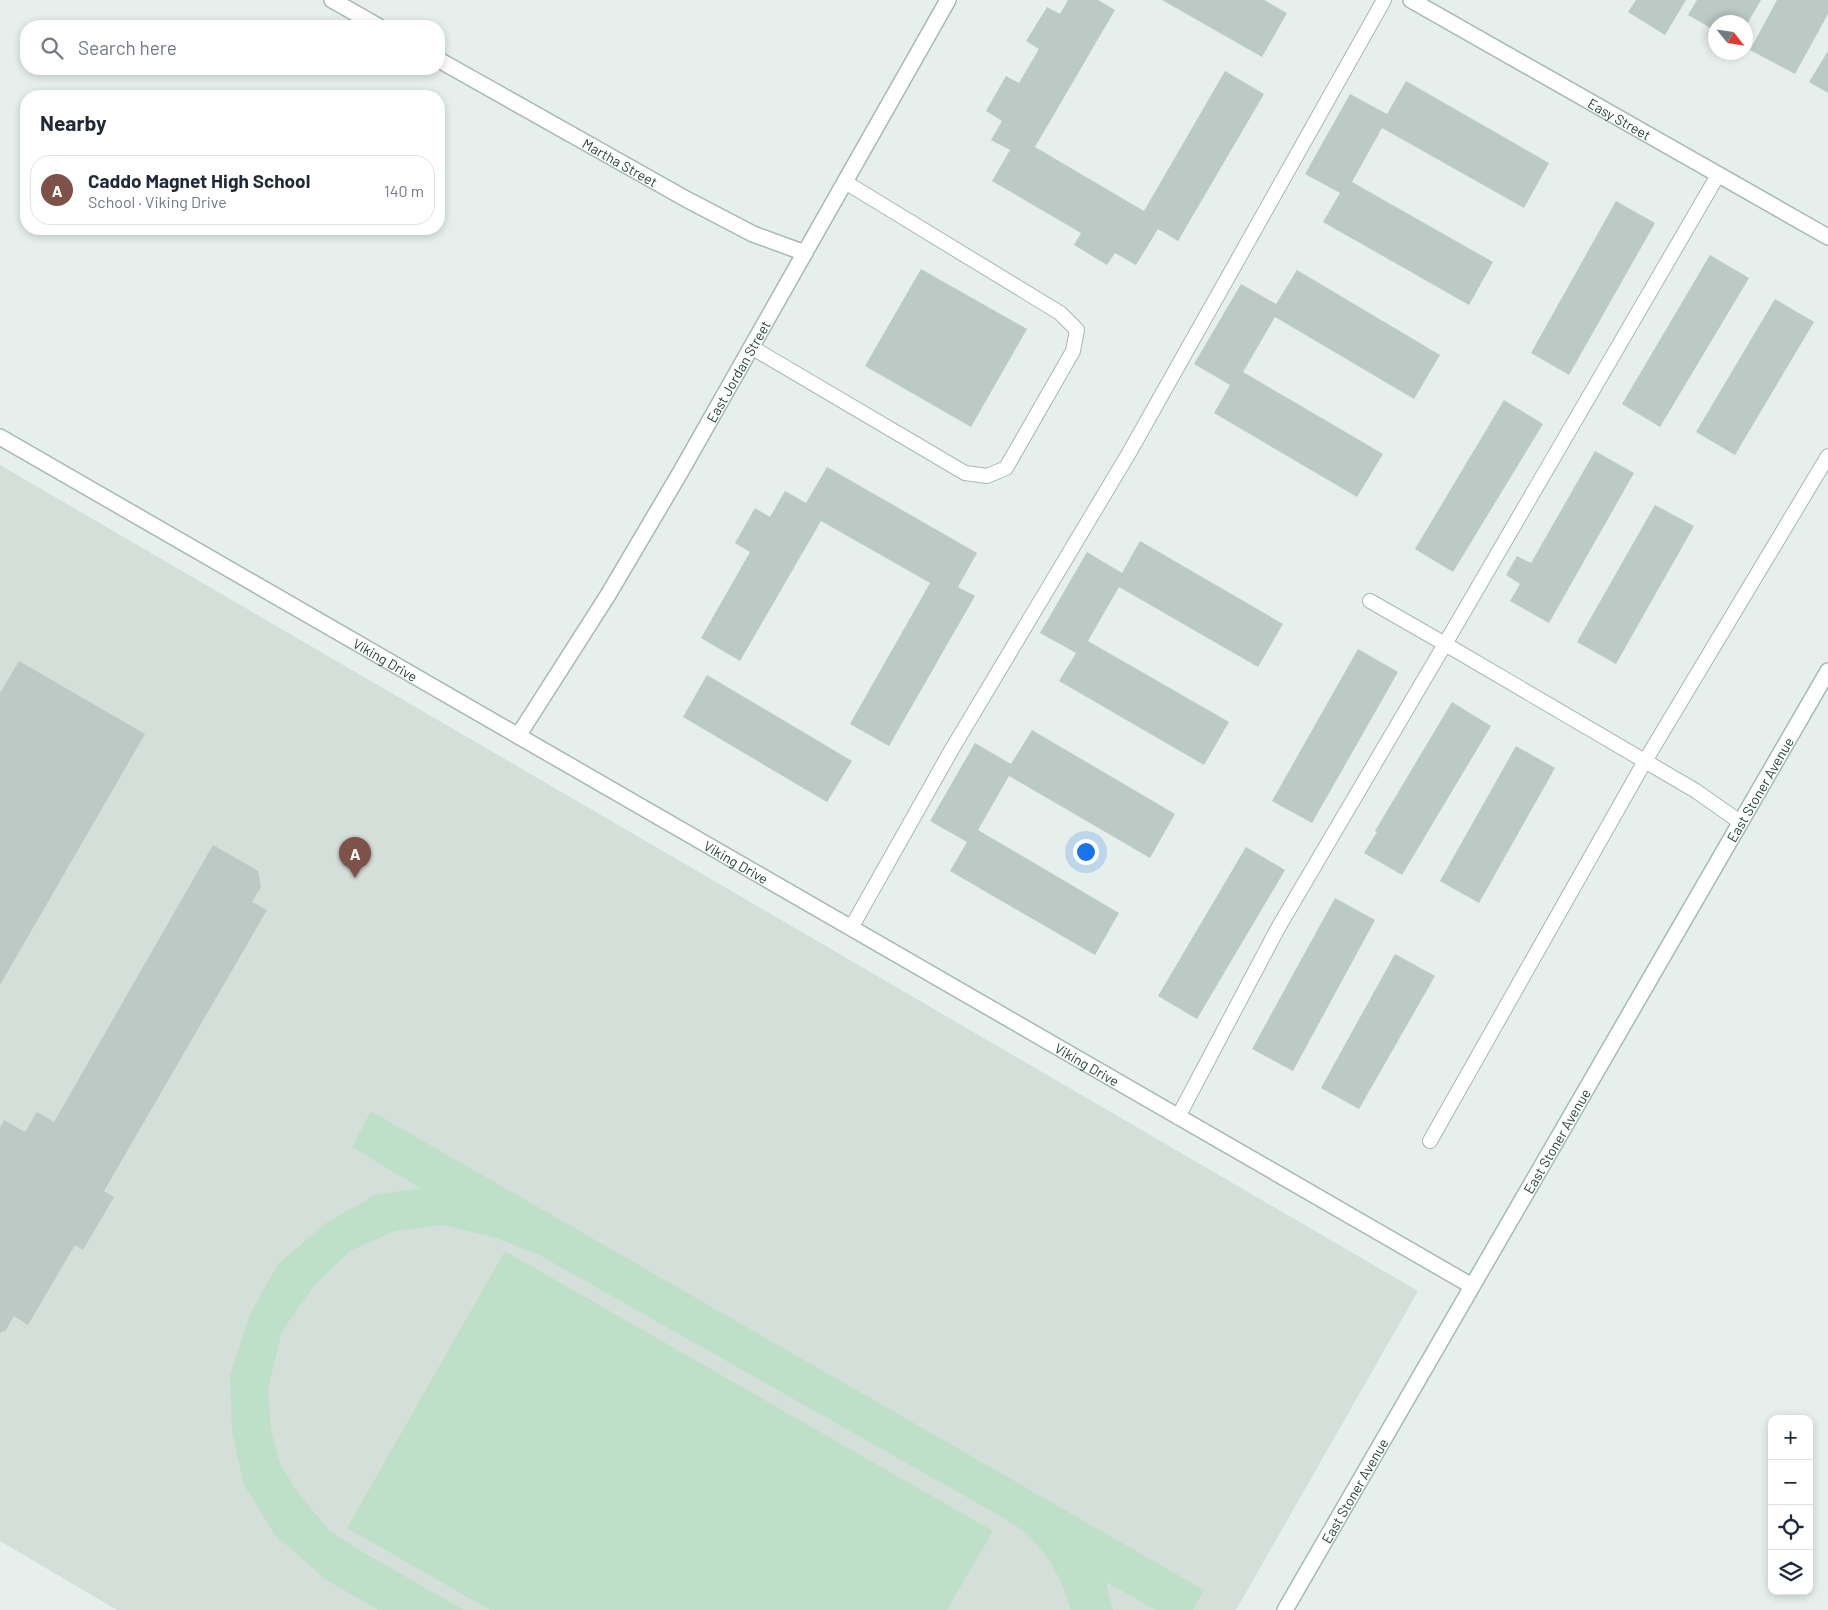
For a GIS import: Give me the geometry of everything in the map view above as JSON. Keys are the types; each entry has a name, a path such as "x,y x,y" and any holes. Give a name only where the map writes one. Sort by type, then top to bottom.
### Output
{"street":[{"path":"332,0 367,20"},
{"name":"East Jordan Street","path":"518,736 608,595 680,473 948,0"},
{"name":"Easy Street","path":"1411,0 1828,237"},
{"name":"Martha Street","path":"445,63 686,199 753,234 805,253"},
{"name":"Viking Drive","path":"0,437 1472,1286"},
{"name":"East Stoner Avenue","path":"1285,1610 1828,671"}],"lane":[{"path":"851,928 952,749 1129,453 1384,0"},
{"path":"1178,1116 1278,928 1718,175"},
{"path":"751,348 965,473 986,476 1006,468 1073,351 1077,330 1060,313 845,182"},
{"path":"1430,1141 1645,761 1828,456"},
{"path":"1370,601 1696,791 1740,822"}],"shaded area":[{"path":"0,465 1418,1291 1236,1610 117,1610 0,1541"}],"green space":[{"path":"371,1111 1204,1590 1193,1610 1156,1610 1106,1582 1113,1610 1070,1610 1060,1580 1043,1551 1026,1533 1000,1516 541,1256 496,1238 443,1225 395,1231 350,1251 315,1285 282,1331 268,1389 271,1429 280,1464 299,1494 330,1531 464,1610 378,1610 325,1579 275,1535 244,1485 232,1433 230,1375 251,1312 278,1264 326,1223 375,1195 420,1188 352,1147"},
{"path":"505,1251 993,1531 947,1610 490,1610 347,1528"}],"building":[{"path":"1068,0 1098,0 1115,10 1035,147 1144,211 1225,71 1264,94 1178,241 1158,229 1136,265 1115,253 1107,265 1074,245 1081,233 992,181 1010,150 991,140 1002,121 986,111 1006,76 1019,83 1039,49 1026,41 1047,7 1060,14"},
{"path":"1162,0 1264,0 1287,13 1262,57"},
{"path":"1636,0 1686,0 1665,35 1628,12"},
{"path":"1697,0 1761,0 1752,15 1708,15 1708,26 1688,15"},
{"path":"1777,0 1828,0 1828,14 1795,74 1753,52 1753,44"},
{"path":"1828,51 1828,93 1809,82"},
{"path":"1406,81 1549,163 1524,208 1382,128 1352,182 1493,262 1469,305 1323,222 1340,193 1305,174 1350,94 1387,114"},
{"path":"1616,201 1655,223 1569,375 1531,353"},
{"path":"1710,255 1749,278 1660,427 1622,404"},
{"path":"921,269 1027,329 971,427 865,366"},
{"path":"1297,270 1440,355 1414,399 1275,317 1243,372 1383,454 1357,497 1214,413 1230,385 1194,364 1241,284 1276,304"},
{"path":"1775,299 1814,322 1735,455 1696,432"},
{"path":"1504,400 1543,424 1453,572 1415,549"},
{"path":"1595,451 1634,473 1549,623 1510,601 1520,584 1506,575 1517,556 1531,563"},
{"path":"827,467 977,553 958,587 975,596 889,746 850,724 930,583 821,521 740,661 701,638 750,552 735,543 755,508 770,517 785,491 806,503"},
{"path":"1655,505 1694,526 1616,664 1577,642"},
{"path":"1140,541 1283,624 1258,667 1119,587 1088,641 1229,722 1204,765 1059,681 1076,653 1040,633 1087,552 1122,573"},
{"path":"1358,649 1398,672 1312,823 1272,801"},
{"path":"19,661 145,734 0,985 0,693"},
{"path":"707,675 852,761 827,802 683,717"},
{"path":"1452,702 1491,726 1402,875 1364,853 1377,832 1375,831"},
{"path":"1032,730 1175,814 1150,858 1009,776 978,830 1119,913 1095,955 950,871 967,842 930,821 975,743 1011,764"},
{"path":"1516,746 1555,768 1479,903 1440,881"},
{"path":"213,845 258,871 261,887 252,902 267,910 104,1191 114,1197 83,1250 75,1245 28,1325 14,1316 6,1330 0,1333 0,1128 4,1120 25,1132 37,1112 54,1122"},
{"path":"1246,847 1285,870 1197,1019 1158,996"},
{"path":"1335,898 1375,920 1293,1071 1252,1049"},
{"path":"1395,954 1435,976 1359,1109 1321,1088"}],"place":[{"name":"Caddo Magnet High School","path":"355,878"}]}
